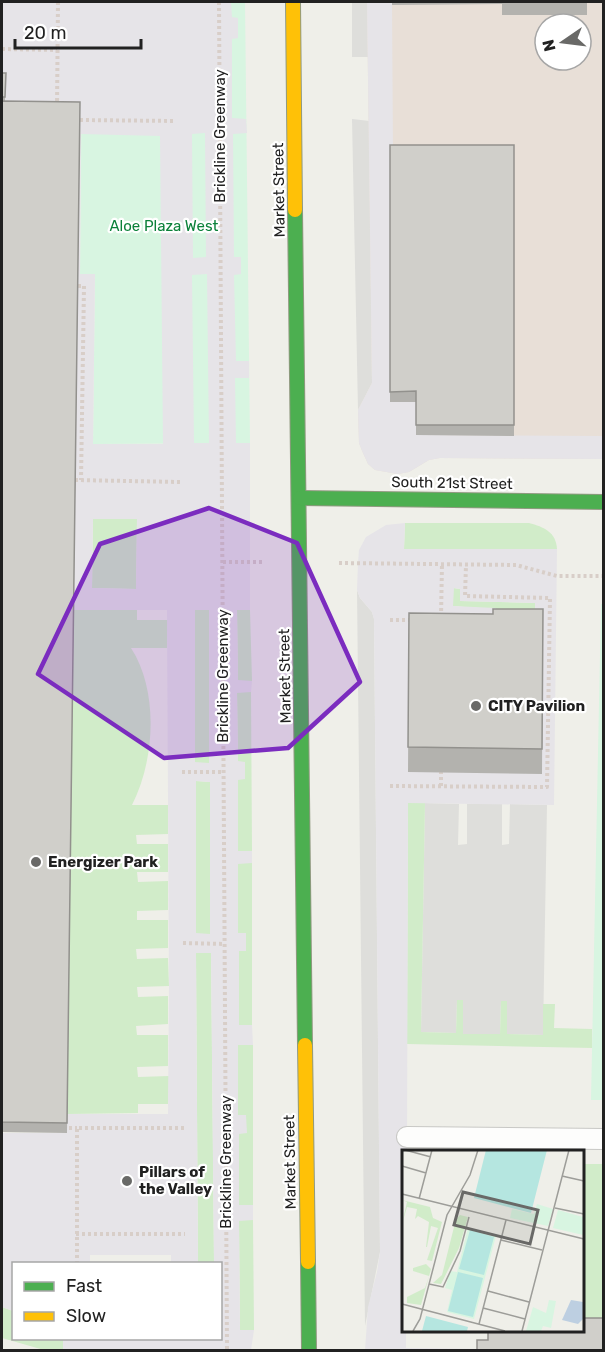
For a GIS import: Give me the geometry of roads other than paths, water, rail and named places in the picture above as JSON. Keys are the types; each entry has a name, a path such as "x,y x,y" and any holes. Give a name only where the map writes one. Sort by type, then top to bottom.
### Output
{"main road":[{"name":"Market Street","path":"293,2 309,1350"},
{"name":"South 21st Street","path":"300,498 603,502"}],"lane":[{"path":"407,1137 603,1139"}],"place":[{"name":"CITY Pavilion","path":"476,706"},
{"name":"Energizer Park","path":"36,862"},
{"name":"Pillars of the Valley","path":"127,1181"}],"park label":[{"name":"Aloe Plaza West","path":"164,226"}]}
